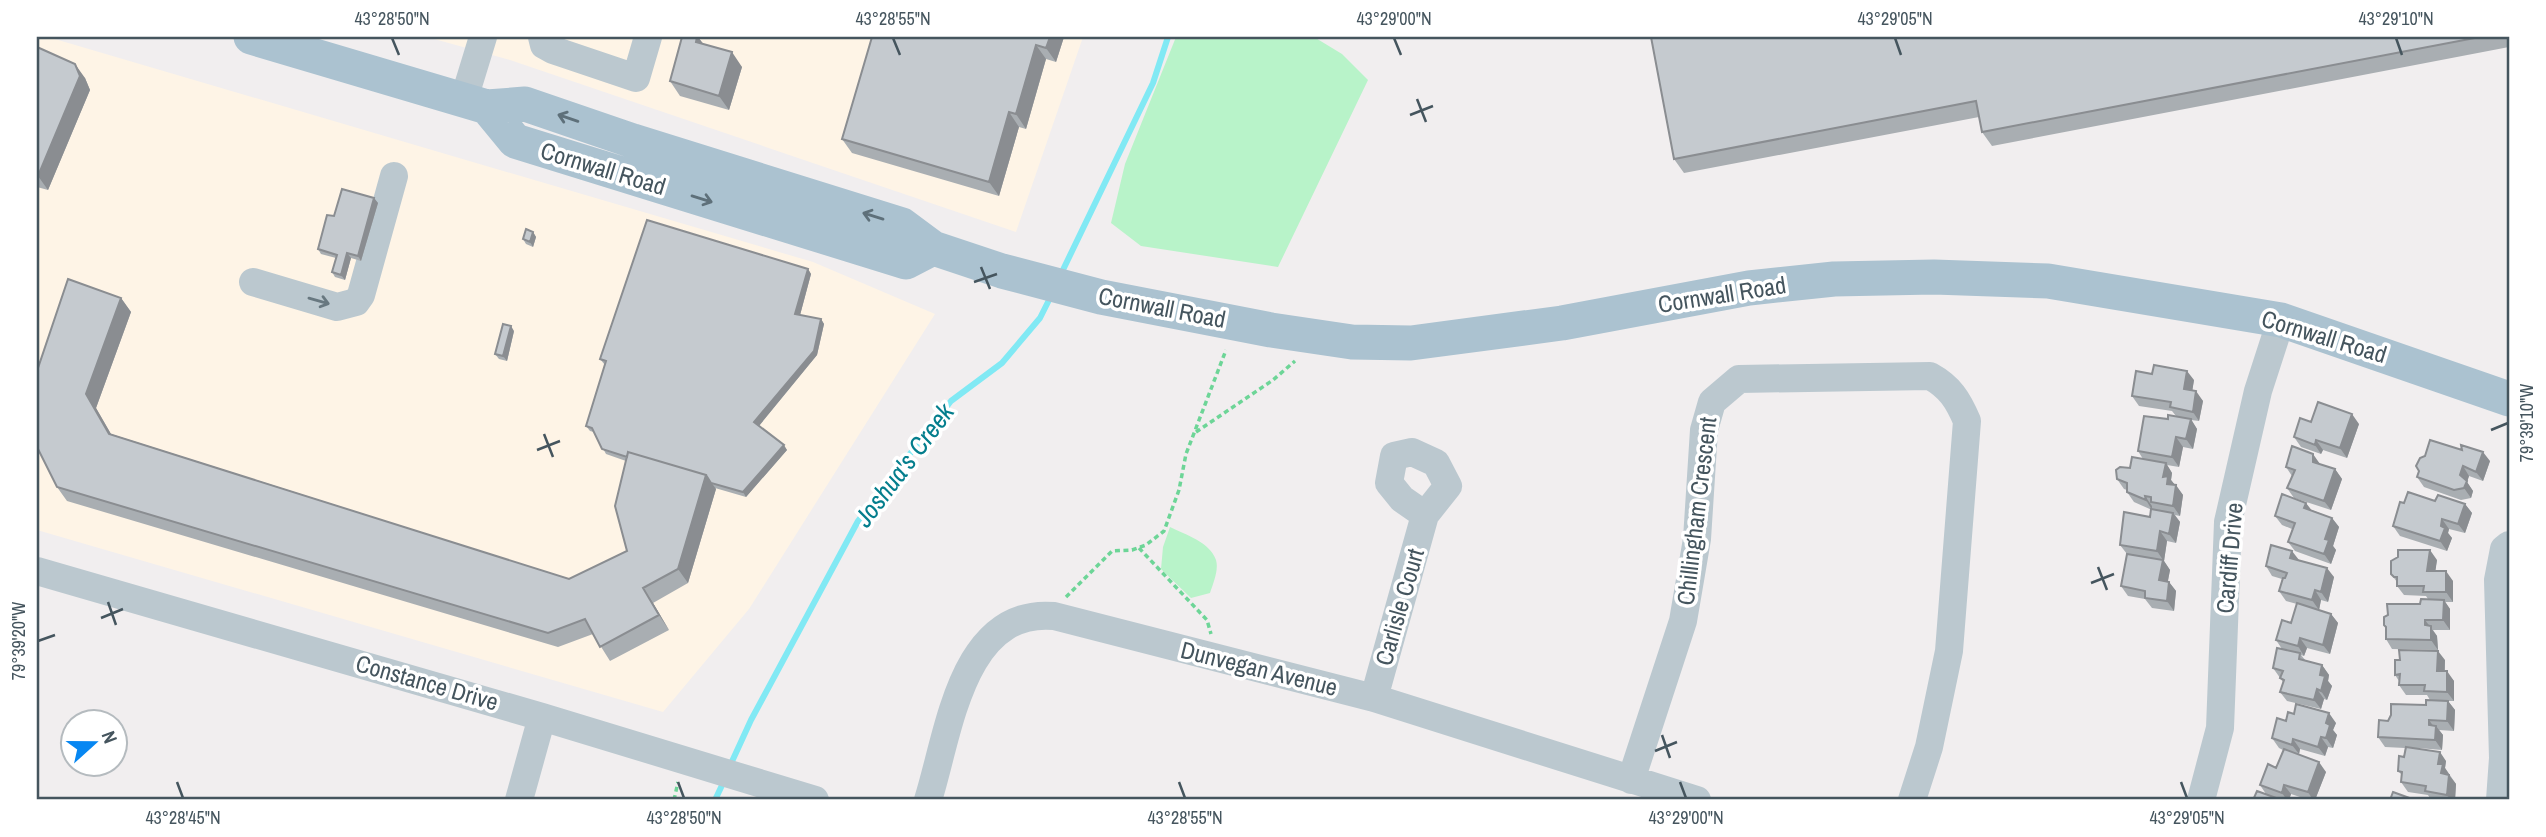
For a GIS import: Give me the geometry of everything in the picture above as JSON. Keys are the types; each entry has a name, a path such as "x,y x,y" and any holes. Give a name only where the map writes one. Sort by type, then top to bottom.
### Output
{"main road":[{"name":"Cornwall Road","path":"251,37 476,103 525,103 633,141 902,225 933,248 1002,271 1101,297 1323,338 1352,342 1411,343 1562,323 1749,288 1835,279 1934,277 2048,281 2281,320 2509,399"}],"street":[{"path":"476,103 483,37"},
{"path":"542,37 544,45 553,50 636,78 648,37"},
{"path":"253,282 337,307 356,302 361,295 394,176"},
{"name":"Cardiff Drive","path":"2201,800 2220,728 2228,522 2258,391 2281,320"},
{"name":"Chillingham Crescent","path":"1631,779 1683,621 1697,539 1704,430 1712,402 1739,379 1930,376 1944,383 1953,393 1967,421 1949,651 1929,747 1912,800"},
{"name":"Carlisle Court","path":"1374,698 1425,515"},
{"path":"2500,800 2503,758 2498,580 2504,549 2509,545"},
{"name":"Constance Drive","path":"37,571 542,717 815,800"},
{"name":"Dunvegan Avenue","path":"928,800 957,698 969,669 998,630 1014,621 1035,615 1054,617 1374,698 1696,800"},
{"path":"519,800 542,717"}],"path":[{"path":"1054,617 1069,593 1112,551 1139,548 1164,531 1179,490 1186,454 1235,323"},
{"path":"1195,433 1273,380 1323,338"},
{"path":"1139,548 1207,620 1217,658"}],"shaded area":[{"path":"37,37 48,37 813,262 935,314 749,609 663,712 37,530"},
{"path":"427,37 1083,37 1016,232 510,60"}],"green space":[{"path":"1176,37 1314,37 1342,54 1368,80 1278,267 1141,246 1111,223 1125,164"},
{"path":"1170,527 1197,540 1213,554 1217,568 1210,593 1191,598 1161,569 1163,547"}],"building":[{"path":"682,37 697,37 696,42 732,52 719,96 670,81"},
{"path":"872,37 1050,37 1046,48 1036,45 1016,114 1009,112 989,182 842,139"},
{"path":"1651,37 2480,37 1982,132 1976,101 1674,159"},
{"path":"37,47 75,64 80,76 38,176 37,176"},
{"path":"342,189 374,198 358,256 347,253 341,275 332,272 337,255 318,249 327,215 334,216"},
{"path":"647,220 808,269 795,314 821,319 814,351 754,422 784,445 743,492 711,483 706,475 628,452 627,457 602,449 592,428 586,426 606,361 600,359"},
{"path":"526,229 533,232 530,242 523,239"},
{"path":"68,279 121,298 86,394 109,434 569,579 627,551 615,506 628,452 706,475 678,569 643,588 659,615 600,647 585,619 548,633 57,487 37,447 37,371"},
{"path":"503,324 511,326 503,356 495,354"},
{"path":"2154,365 2187,371 2184,389 2196,391 2193,412 2170,407 2171,402 2132,396 2136,371 2152,374"},
{"path":"2318,402 2352,414 2340,448 2316,440 2315,445 2294,437 2300,418 2311,422"},
{"path":"2168,415 2191,419 2186,439 2176,437 2172,457 2138,451 2144,416 2168,419"},
{"path":"2430,440 2462,450 2461,445 2483,452 2476,472 2463,466 2460,475 2467,481 2464,488 2454,490 2417,477 2419,471 2416,466 2420,458 2425,456"},
{"path":"2292,446 2313,454 2313,462 2335,469 2324,501 2287,488 2295,470 2286,467"},
{"path":"2132,457 2166,463 2163,477 2168,476 2167,484 2176,485 2173,506 2151,502 2151,497 2145,496 2146,500 2127,492 2127,483 2117,479 2116,470 2120,467 2130,468"},
{"path":"2408,492 2435,501 2438,495 2465,504 2458,524 2442,519 2441,526 2445,528 2440,541 2393,526 2400,502 2404,503"},
{"path":"2282,494 2306,503 2304,508 2332,518 2325,539 2329,540 2324,554 2288,542 2295,523 2275,516"},
{"path":"2151,509 2173,513 2169,534 2160,531 2157,551 2120,545 2124,512 2150,517"},
{"path":"2271,545 2292,551 2290,558 2327,568 2321,592 2315,590 2312,600 2279,591 2287,573 2266,566"},
{"path":"2398,550 2430,550 2427,571 2446,571 2446,592 2423,592 2424,586 2397,586 2397,577 2391,574 2391,561 2398,557"},
{"path":"2127,554 2163,560 2159,580 2169,582 2167,601 2145,598 2145,591 2121,586"},
{"path":"2421,599 2444,600 2443,620 2425,620 2425,625 2431,626 2431,640 2386,639 2384,617 2388,615 2387,604 2420,604"},
{"path":"2297,603 2331,614 2323,645 2300,638 2298,646 2276,640 2282,620 2291,623"},
{"path":"2277,648 2300,653 2299,659 2322,665 2320,675 2325,676 2321,691 2317,689 2314,700 2280,692 2284,680 2280,678 2283,671 2273,668"},
{"path":"2399,650 2438,651 2437,671 2447,671 2447,692 2424,691 2425,685 2399,685 2400,674 2395,675 2395,660 2400,660"},
{"path":"2426,700 2448,701 2447,721 2429,720 2429,725 2436,726 2435,740 2378,737 2379,720 2388,721 2391,704 2426,705"},
{"path":"2296,704 2329,713 2326,723 2330,725 2326,738 2321,737 2318,747 2293,739 2292,745 2272,738 2277,718 2286,721 2288,712 2294,714"},
{"path":"2406,747 2440,752 2438,764 2443,764 2441,773 2449,775 2447,795 2425,791 2426,786 2401,782 2402,772 2398,771 2399,756 2404,757"},
{"path":"2284,749 2319,762 2308,792 2284,785 2282,793 2260,785 2268,764 2276,768"},
{"path":"2257,791 2279,799 2279,800 2253,800"},
{"path":"2393,792 2415,800 2390,800"}],"waterway":[{"name":"Joshua's Creek","path":"1061,274 1153,83 1168,37"},
{"name":"Joshua's Creek","path":"729,768 751,720 858,521 951,401 1002,363 1040,318 1051,296"},
{"name":"Joshua's Creek","path":"715,800 724,781"}]}
